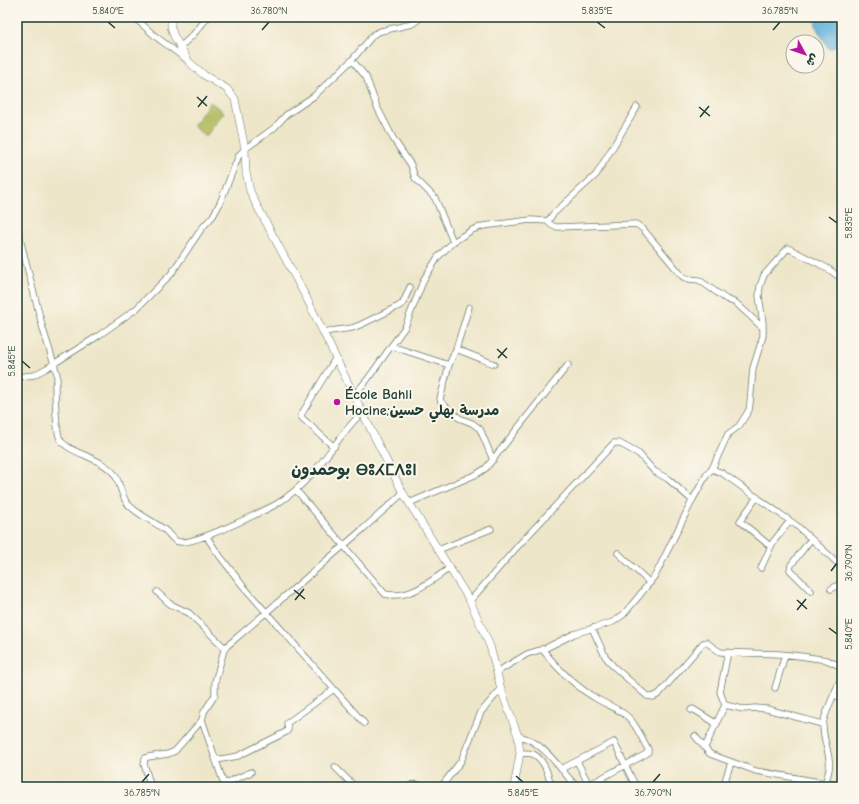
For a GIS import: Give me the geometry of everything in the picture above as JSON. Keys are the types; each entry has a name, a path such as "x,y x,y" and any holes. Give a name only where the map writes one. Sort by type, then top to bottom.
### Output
{"main road":[{"path":"171,17 171,27 189,62 204,76 226,89 235,99 245,149 247,180 255,202 323,332 403,493 470,601 490,646 501,689 518,736 520,753 514,787"}],"street":[{"path":"134,17 155,36 189,62"},
{"path":"180,47 192,36 208,17"},
{"path":"17,377 34,375 98,336 136,308 171,274 202,228 213,216 220,203 239,155 274,128 286,115 314,96 352,60 374,34 412,24 422,17"},
{"path":"352,60 366,77 377,107 394,140 411,165 416,178 435,198 453,242"},
{"path":"548,221 553,214 596,175 637,107"},
{"path":"354,395 367,380 405,327 424,279 431,267 453,242 472,230 483,226 531,220 548,221 549,224 558,227 636,224 643,229 683,277 699,280 726,299 736,303 763,328"},
{"path":"17,227 43,329 54,363 57,379 55,385 58,432 60,439 72,449 106,465 116,476 126,502 176,541 181,543 207,536 276,504 296,490 310,476 362,413"},
{"path":"497,672 520,657 554,645 574,634 605,625 618,619 627,611 650,582 692,500 707,474 712,469 728,434 739,426 749,410 753,368 763,336 759,296 761,281 769,269 788,248 827,268 842,280"},
{"path":"323,332 352,328 399,306 403,302 410,287"},
{"path":"469,308 456,349 449,365 440,400 459,418 472,423 480,429 492,460"},
{"path":"391,346 449,365"},
{"path":"456,349 494,364"},
{"path":"334,447 302,418 301,415 336,359"},
{"path":"409,502 477,474 486,468 568,366"},
{"path":"470,601 517,547 614,443 619,443 639,454 654,471 668,478 692,500"},
{"path":"712,469 722,472 790,521 842,567"},
{"path":"296,490 384,592 391,595 414,592 450,568"},
{"path":"150,787 144,764 145,758 168,754 175,751 202,720 204,712 215,695 215,682 225,648 403,493"},
{"path":"757,497 740,521 770,546"},
{"path":"761,568 770,546 790,521"},
{"path":"438,550 491,528"},
{"path":"207,536 216,552 231,571 364,723"},
{"path":"811,539 791,565 790,570 811,591"},
{"path":"618,553 650,582"},
{"path":"831,589 842,583"},
{"path":"157,592 170,604 189,613 225,648"},
{"path":"592,628 605,656 613,666 647,696 653,697 660,694 703,643 706,642 720,652 780,654 827,660 842,667"},
{"path":"542,649 553,664 573,681 597,699 626,715 631,720 648,751 646,754 587,786 577,761"},
{"path":"728,652 720,692 725,705 742,710 767,709 822,724"},
{"path":"775,688 785,655"},
{"path":"824,785 830,759 822,724 842,676"},
{"path":"216,760 238,756 286,732 288,730 287,723 334,688"},
{"path":"441,787 461,761 481,712 501,689"},
{"path":"834,695 842,698"},
{"path":"705,747 725,705"},
{"path":"691,710 693,709 717,724"},
{"path":"202,720 225,785 251,772"},
{"path":"518,736 531,740 540,747 577,787"},
{"path":"695,736 710,754 756,771 824,785 842,783"},
{"path":"561,769 614,742 626,765 634,786"},
{"path":"520,753 532,754 536,757 549,774 552,787"},
{"path":"723,787 731,762"},
{"path":"335,767 356,787"},
{"path":"408,787 413,784 419,784 423,787"}],"green space":[{"path":"210,102 224,112 206,136 193,126"}],"water":[{"path":"815,17 842,17 842,43 829,49 825,42 825,34 820,34 816,27"}],"place":[{"name":"École Bahli Hocine;مدرسة بهلي حسين","path":"337,402"}],"district":[{"name":"بوحمدون ⴱⵓⵃⵎⴷⵓⵏ","path":"354,469"}]}
